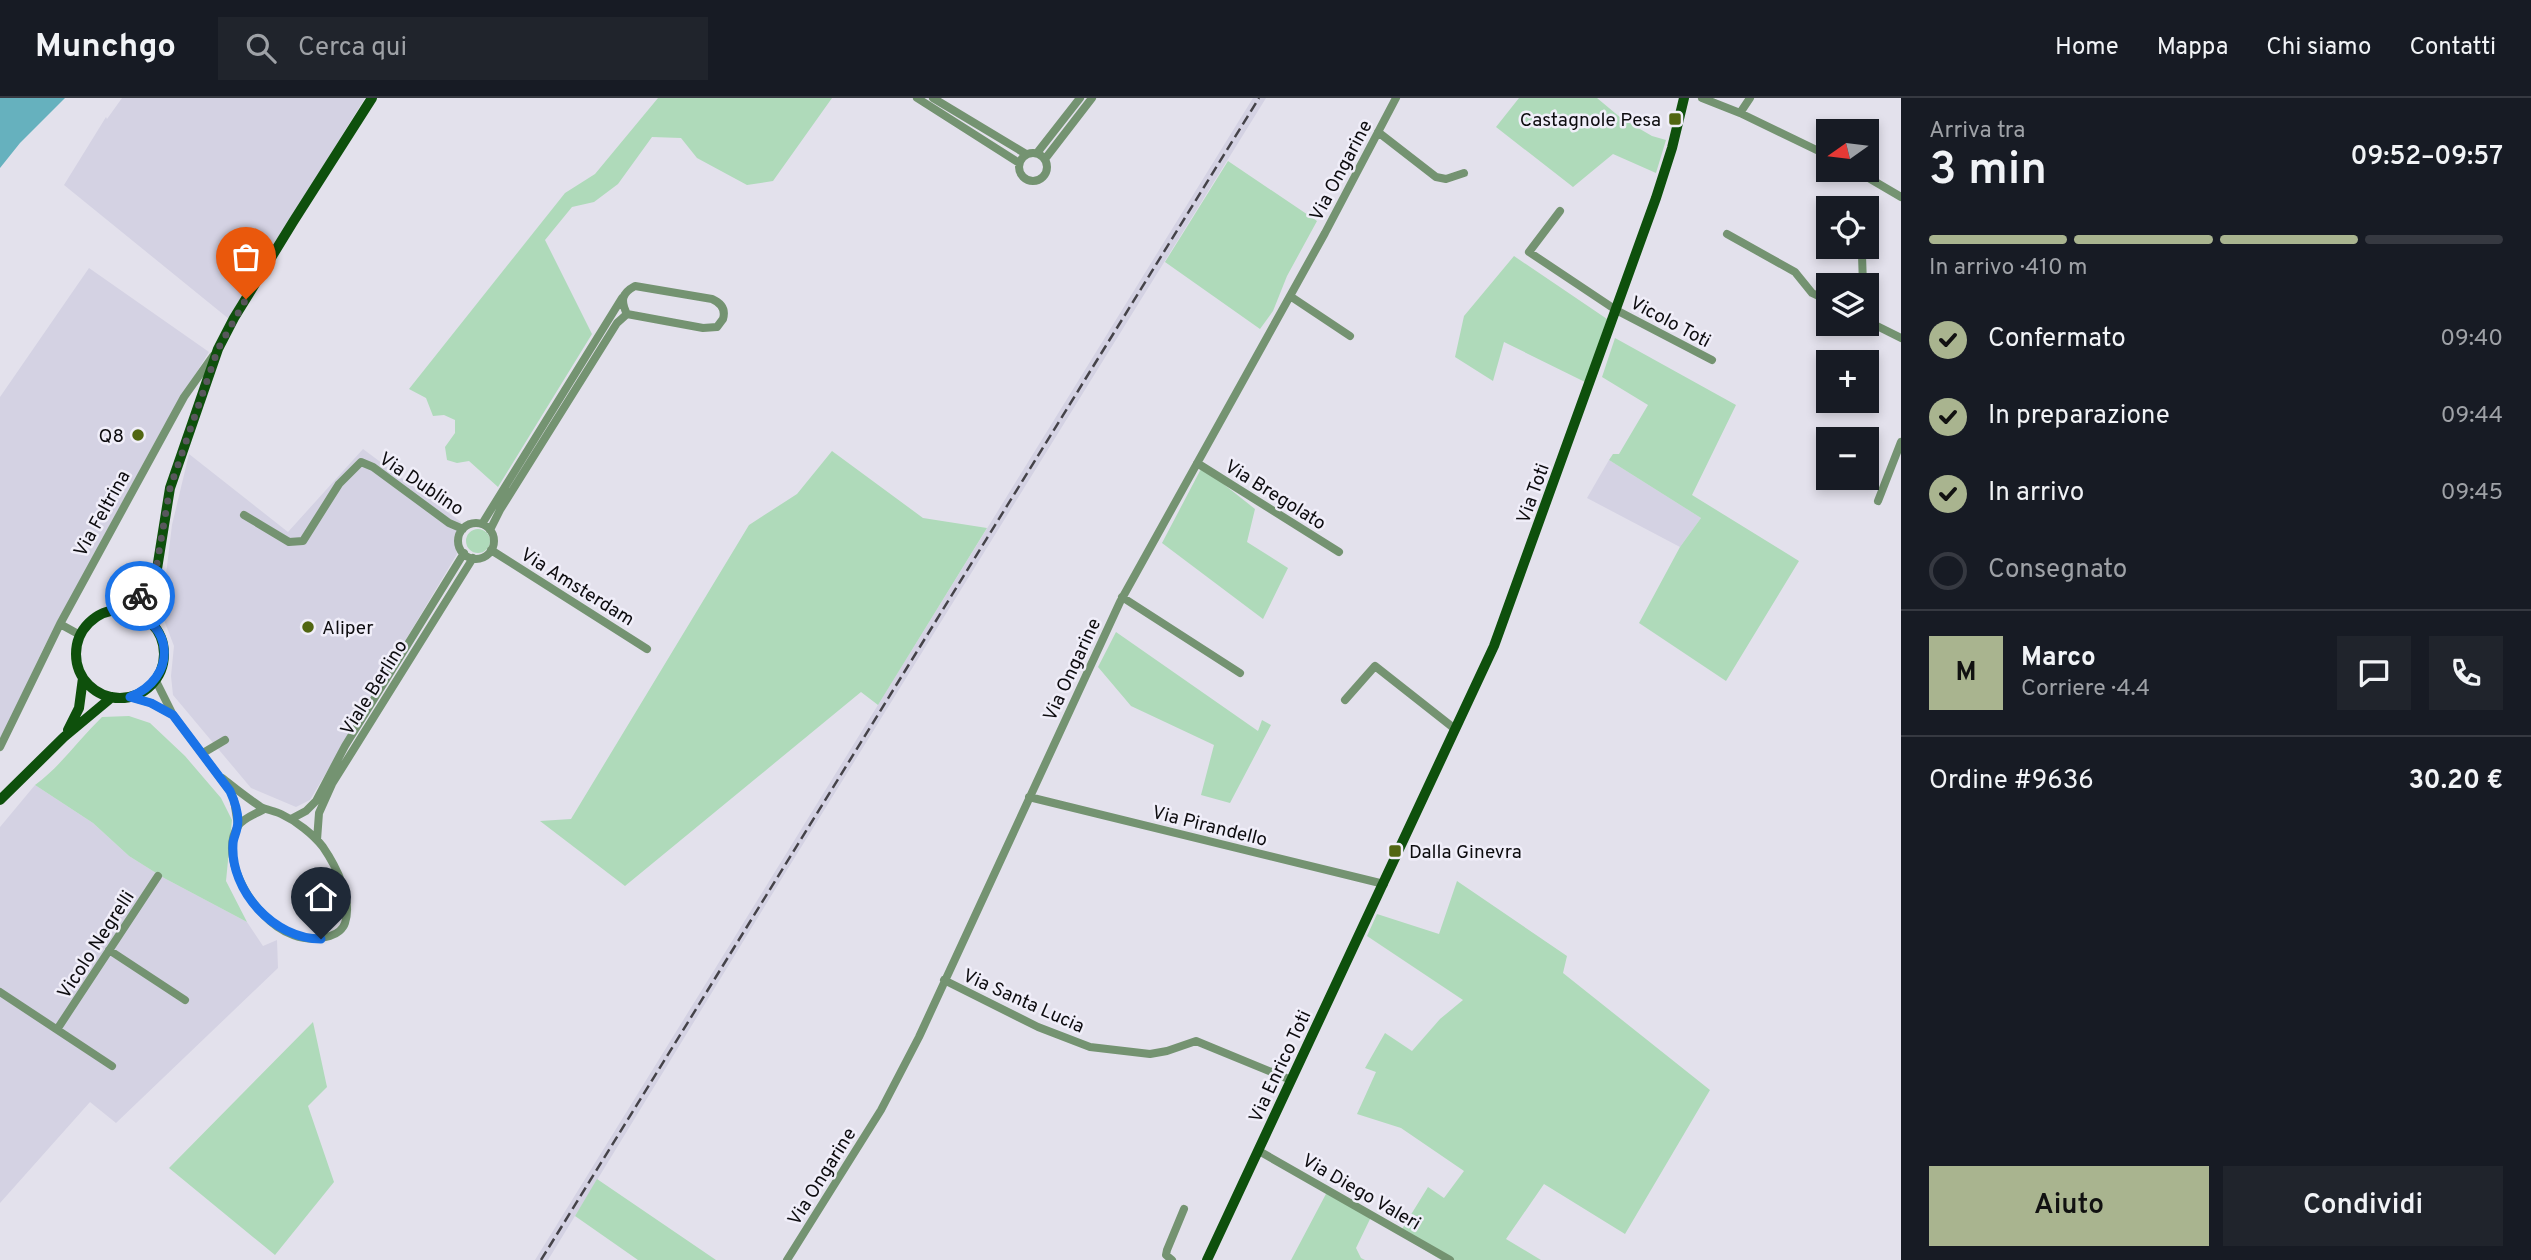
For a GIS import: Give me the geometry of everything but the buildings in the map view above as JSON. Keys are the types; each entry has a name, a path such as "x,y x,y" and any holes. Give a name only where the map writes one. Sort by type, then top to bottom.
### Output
{"main road":[{"name":"Via Feltrina","path":"156,681 163,668 165,653 162,638 154,625 156,569 170,488 218,349 267,265 372,98"},
{"name":"Via Toti","path":"1383,886 1505,620 1664,175 1684,98"},
{"name":"Via Feltrina","path":"125,610 144,592 156,569"},
{"path":"64,737 79,708 83,678 76,657 80,635 88,624 98,615 125,610 146,618 154,625"},
{"path":"83,678 95,690 111,697 130,697 144,691 156,681"},
{"path":"0,800 64,737 111,697"},
{"name":"Via Enrico Toti","path":"1207,1260 1383,886"}],"street":[{"path":"917,98 1019,163"},
{"path":"933,98 1026,154 1038,153 1045,159 1047,167 1045,174 1033,181 1021,175 1019,163 1026,154"},
{"path":"1038,153 1080,98"},
{"path":"1045,159 1092,98"},
{"name":"Via Ongarine","path":"787,1260 881,1110 1122,597 1290,296 1396,98"},
{"path":"1703,98 1816,150"},
{"path":"1740,113 1750,98"},
{"path":"1378,132 1436,177 1446,180 1464,173"},
{"path":"1875,182 1901,197"},
{"name":"Vicolo Toti","path":"1560,211 1529,252 1616,310 1712,360"},
{"path":"1727,234 1795,272 1816,294"},
{"path":"482,524 629,289 635,286 712,299 719,302 724,314 718,326 703,328 627,314"},
{"path":"1290,296 1350,336"},
{"path":"622,298 627,314"},
{"path":"491,530 500,510 617,323 627,314"},
{"path":"1879,327 1901,338"},
{"name":"Via Feltrina","path":"0,747 60,624 181,404 218,349"},
{"path":"1878,501 1901,442"},
{"name":"Via Dublino","path":"244,515 289,542 303,541 339,484 361,462 373,467 449,523 463,529"},
{"name":"Via Bregolato","path":"1197,463 1339,552"},
{"path":"471,524 482,524 491,530 494,540 491,550 484,557 473,558 464,553 459,544 463,529 471,524"},
{"name":"Via Amsterdam","path":"491,550 647,649"},
{"name":"Viale Berlino","path":"291,819 306,811 316,801 345,746 464,553"},
{"name":"Viale Berlino","path":"317,840 320,813 332,784 473,558"},
{"path":"1122,597 1240,673"},
{"path":"60,624 80,635"},
{"path":"1345,700 1375,666 1455,729"},
{"path":"156,681 173,715 222,778 234,800 238,826 232,842 234,863 255,906 270,922 288,933 307,939 335,935 344,926 347,912 343,887 336,869 317,840 291,819 264,808 222,778"},
{"path":"130,697 151,703 173,715"},
{"path":"203,753 225,740"},
{"name":"Via Pirandello","path":"1028,797 1383,886"},
{"path":"238,826 264,808"},
{"name":"Vicolo Negrelli","path":"58,1028 158,876"},
{"path":"109,950 185,1000"},
{"name":"Via Santa Lucia","path":"944,980 1038,1027 1090,1047 1150,1054 1196,1041 1291,1080"},
{"path":"0,992 112,1066"},
{"name":"Via Diego Valeri","path":"1259,1150 1450,1260"},
{"path":"1172,1260 1166,1255 1167,1250 1184,1209"}],"shaded area":[{"path":"122,98 365,98 229,319 64,185 106,117 107,119"},
{"path":"1253,98 1266,98 548,1260 535,1260"},
{"path":"89,268 209,352 163,427 42,651 0,742 0,397"},
{"path":"363,449 461,522 454,537 457,554 310,800 296,807 251,788 173,695 171,676 174,646 164,620 163,599 172,525 189,454 288,532"},
{"path":"1609,460 1701,518 1680,547 1587,498"},
{"path":"35,785 93,823 129,856 164,878 247,922 263,946 277,940 278,968 116,1123 90,1102 0,1203 0,827"}],"green space":[{"path":"658,98 832,98 773,181 747,185 697,158 681,138 652,137 618,184 594,202 572,207 545,240 592,334 498,487 469,461 457,463 447,460 445,447 455,433 455,420 444,415 433,416 426,398 409,389 565,193 595,174"},
{"path":"1519,98 1597,98 1621,118 1652,136 1666,140 1656,173 1613,154 1573,187 1496,127"},
{"path":"1228,161 1317,221 1287,276 1273,311 1260,329 1165,262"},
{"path":"1514,256 1607,319 1585,382 1504,342 1493,381 1455,357 1464,316"},
{"path":"1615,338 1736,405 1692,495 1799,561 1726,681 1639,623 1680,547 1701,518 1609,460 1613,454 1619,454 1648,405 1602,377"},
{"path":"832,451 923,518 987,528 878,705 861,692 625,886 540,821 571,819 749,525 797,494"},
{"path":"1202,467 1255,509 1247,542 1288,568 1263,619 1162,543"},
{"path":"478,529 489,536 490,541 483,552 478,553 467,546 466,541 473,530"},
{"path":"1116,632 1258,731 1262,720 1271,725 1230,803 1201,795 1214,745 1131,706 1098,667"},
{"path":"129,716 150,723 185,756 221,798 232,820 226,881 247,922 164,878 129,856 93,823 35,785 102,717"},
{"path":"1457,881 1567,956 1563,973 1710,1090 1625,1234 1544,1184 1506,1239 1541,1260 1441,1260 1399,1234 1428,1187 1444,1198 1464,1171 1401,1128 1357,1114 1376,1072 1365,1068 1385,1033 1412,1051 1440,1019 1463,1000 1367,936 1377,914 1439,934"},
{"path":"313,1022 327,1087 308,1106 334,1182 275,1255 169,1168"},
{"path":"597,1179 716,1260 638,1260 575,1216"},
{"path":"1327,1192 1371,1217 1356,1248 1365,1260 1291,1260"}],"water":[{"path":"0,98 65,98 20,143 0,168"}],"railway":[{"path":"541,1260 1259,98"}],"way so far":[{"path":"140,596 153,579 170,488 218,349 246,299"}],"place":[{"name":"Castagnole Pesa","path":"1675,119"},
{"name":"Q8","path":"138,435"},
{"name":"Aliper","path":"308,627"},
{"name":"Dalla Ginevra","path":"1395,851"}],"route":[{"path":"140,596 125,610 136,612 154,625 162,638 165,653 163,668 156,681 144,691 130,697 151,703 173,715 230,791 238,826 232,842 234,863 255,906 270,922 288,933 307,939 321,939"}]}
